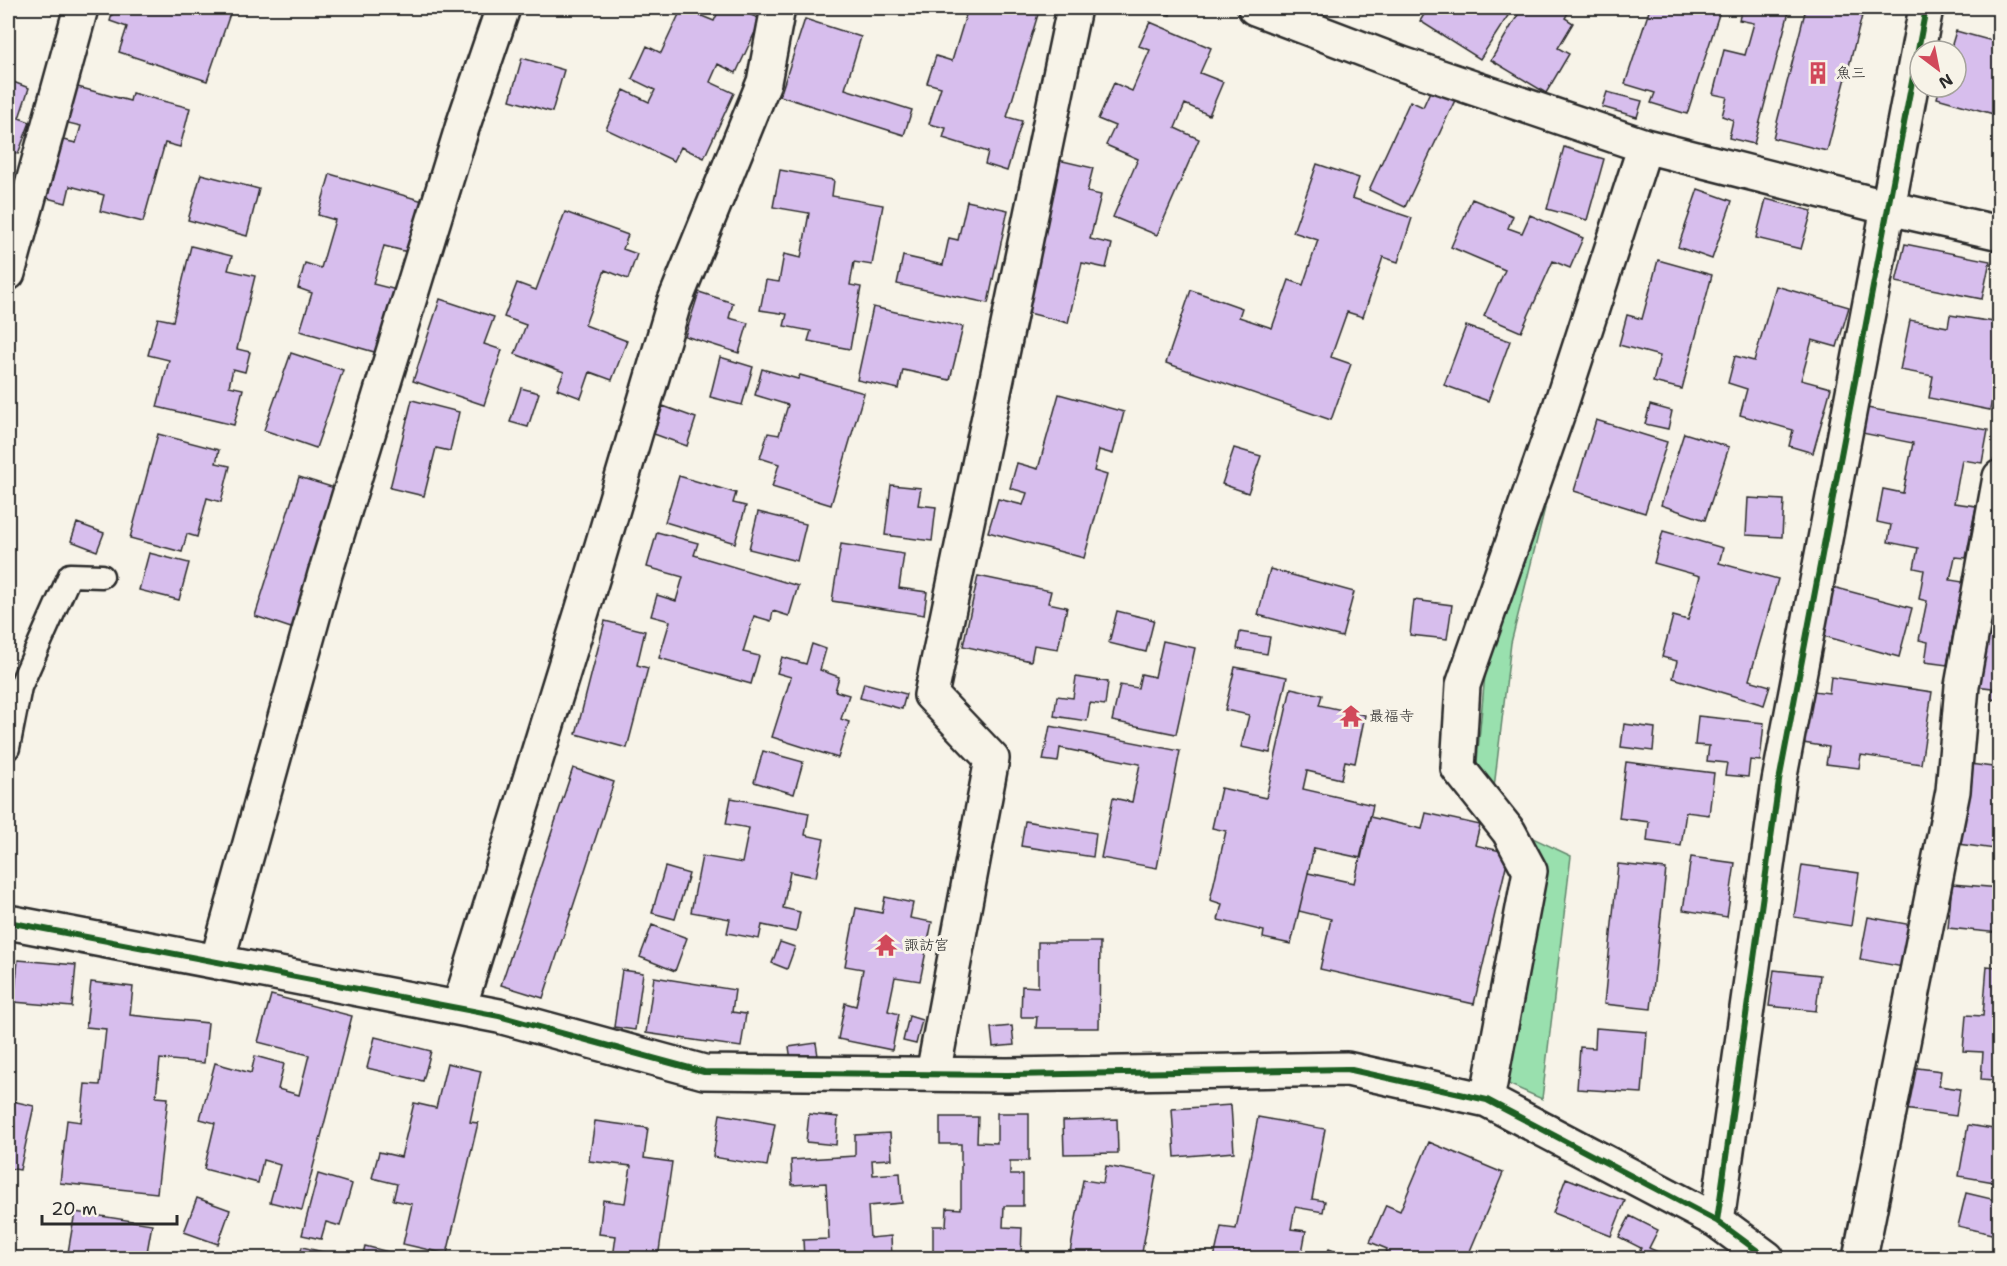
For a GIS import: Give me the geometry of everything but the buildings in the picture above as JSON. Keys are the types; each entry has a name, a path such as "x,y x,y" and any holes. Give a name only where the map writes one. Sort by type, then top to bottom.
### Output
{"street":[{"path":"8,273 81,8"},
{"path":"217,962 325,574 462,128 502,8"},
{"path":"459,1008 593,576 674,303 764,82 778,8"},
{"path":"933,1074 992,759 931,695 1074,8"},
{"path":"1255,8 1402,64 1645,146 1889,208 2000,233"},
{"path":"1717,1221 1779,781 1926,8"},
{"path":"1486,1100 1530,871 1509,832 1458,768 1463,685 1558,413 1645,146"},
{"path":"1860,1258 1953,791 1962,686 2000,477"},
{"path":"8,922 499,1016 704,1072 933,1074 1347,1069 1486,1100 1717,1221 1767,1258"}],"lane":[{"path":"8,748 20,687 70,575 102,576"}],"green space":[{"path":"1524,501 1545,508 1511,643 1494,788 1475,783 1488,642"},
{"path":"1516,830 1571,856 1542,1099 1506,1083"}],"cycle path":[{"path":"1717,1221 1779,781 1926,8"},
{"path":"8,922 499,1016 704,1072 1007,1075 1347,1069 1487,1100 1717,1221 1767,1258"}],"place":[{"name":"魚三","path":"1818,73"},
{"name":"最福寺","path":"1351,716"},
{"name":"諏訪宮","path":"886,945"}]}
